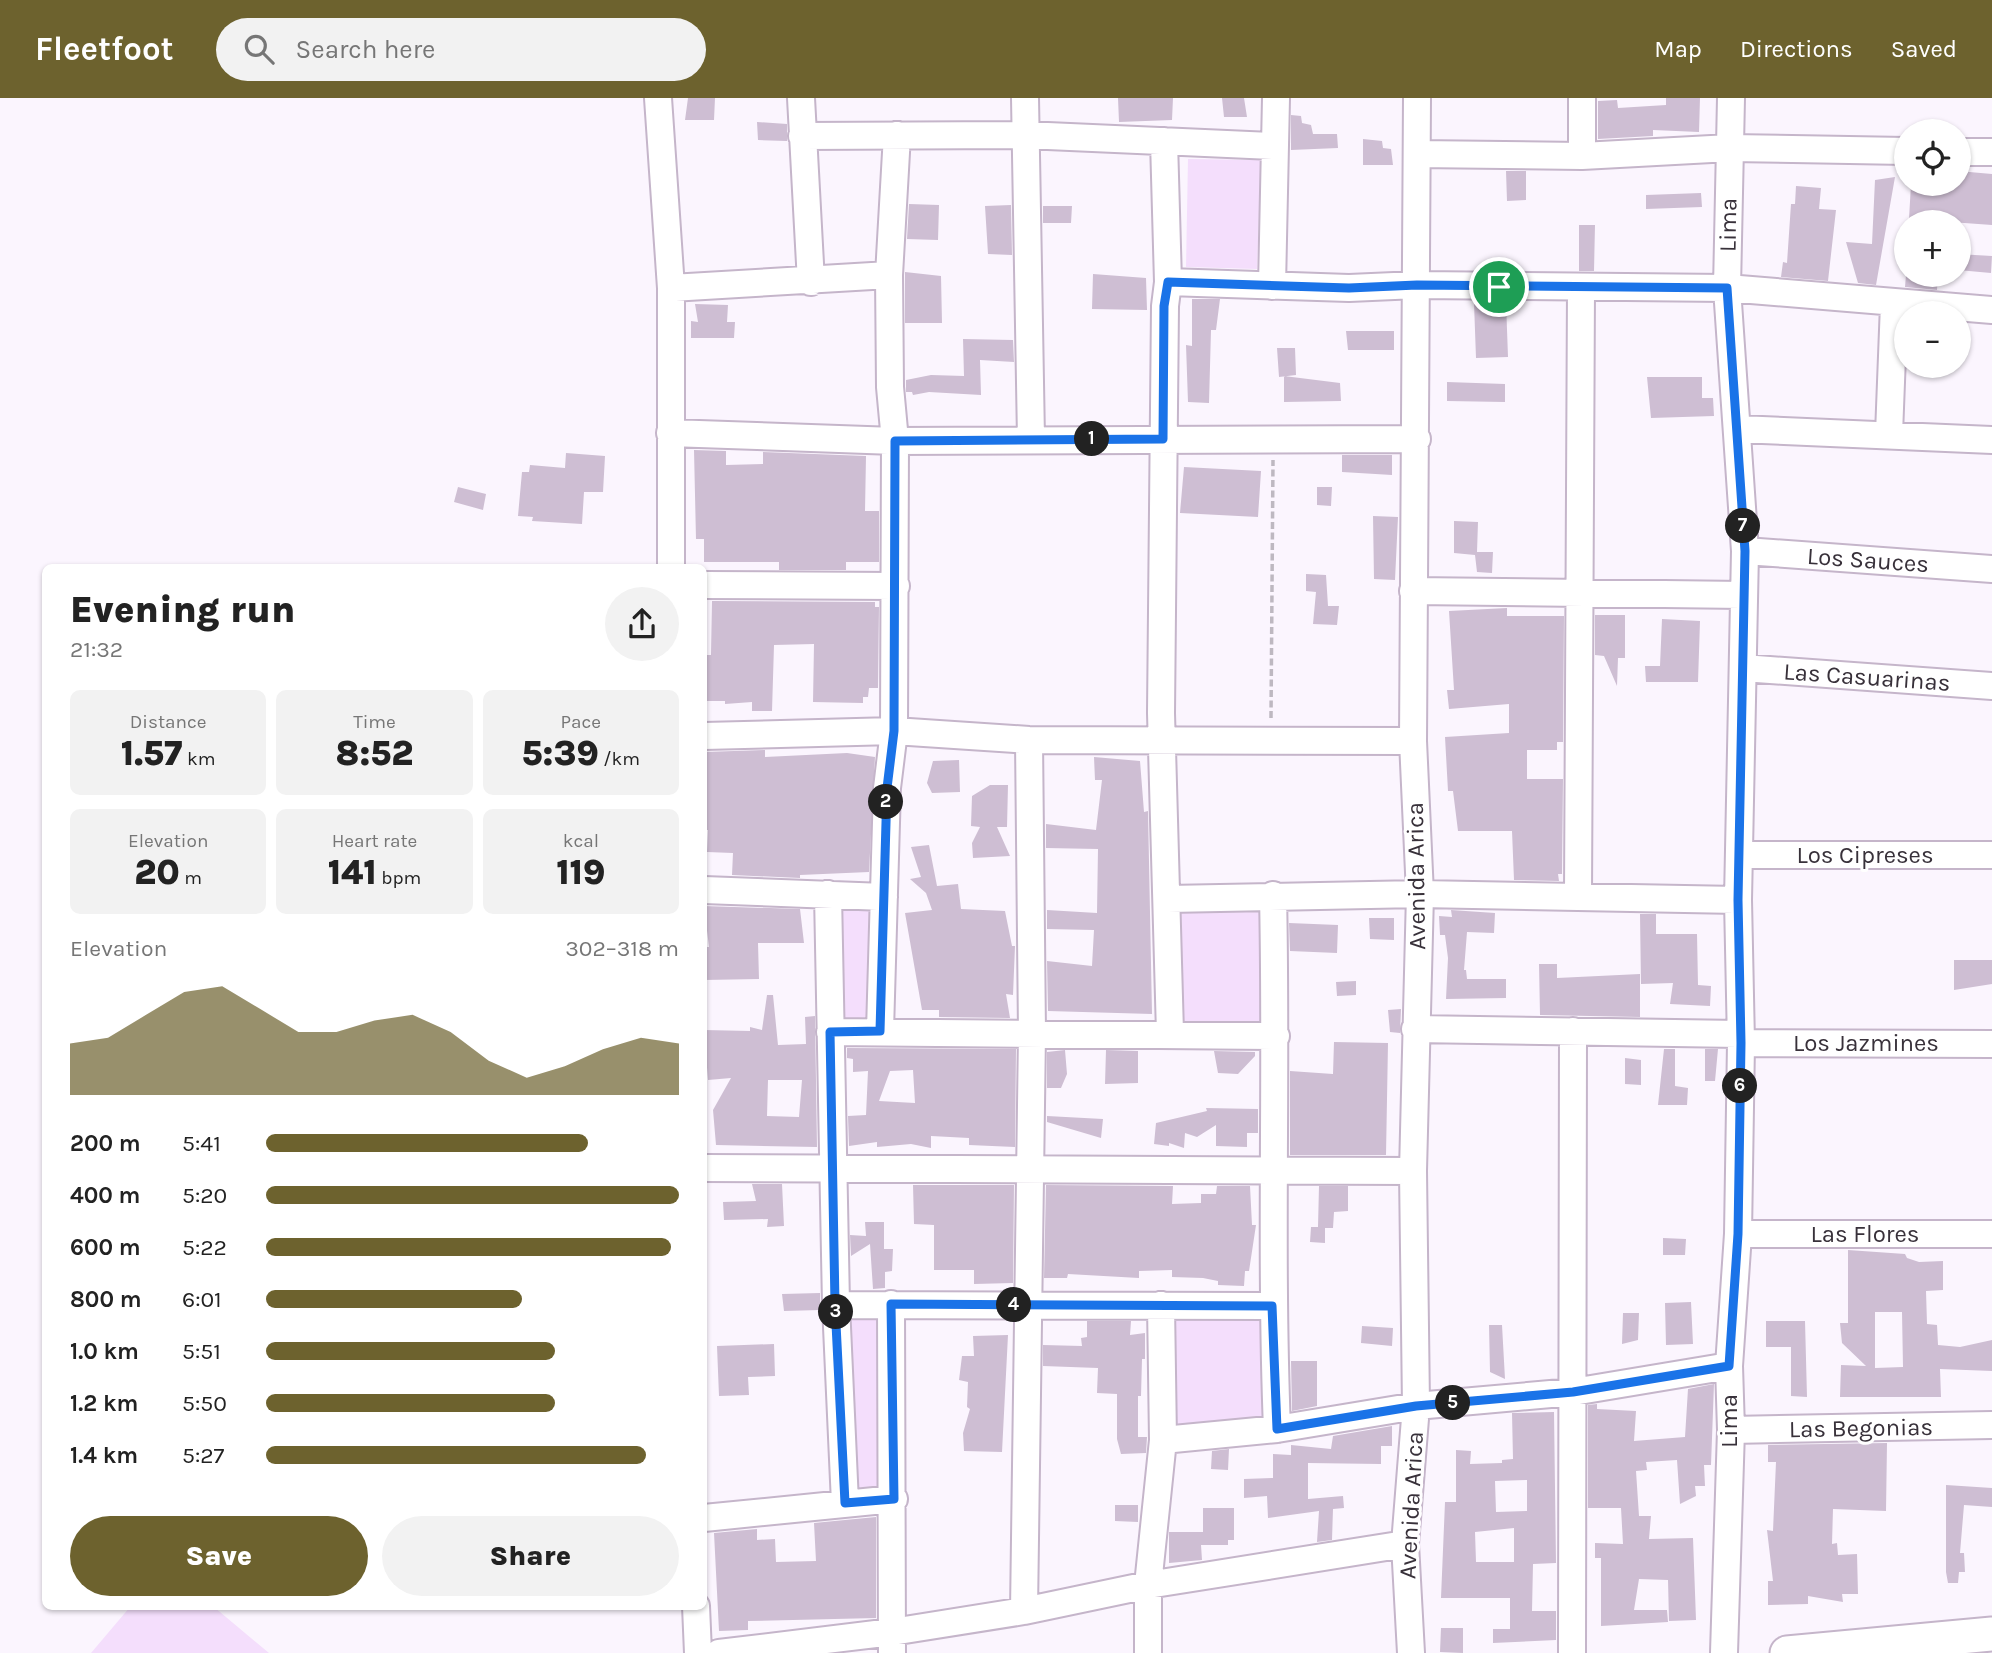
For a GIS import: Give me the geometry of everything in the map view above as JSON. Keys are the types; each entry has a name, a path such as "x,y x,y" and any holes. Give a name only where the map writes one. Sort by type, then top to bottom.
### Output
{"main road":[{"path":"1787,1653 1983,1641"}],"street":[{"path":"658,98 671,288 671,564"},
{"path":"801,98 811,282"},
{"path":"1025,98 1031,439"},
{"path":"1272,286 1276,98"},
{"name":"Avenida Arica","path":"1411,1653 1405,1544 1416,1406 1413,1171 1420,894 1413,741 1413,591 1417,439 1417,98"},
{"path":"1582,98 1582,156"},
{"name":"Lima","path":"1724,1653 1731,1430 1729,1366 1738,1234 1738,900 1745,551 1727,288 1731,98"},
{"path":"880,1031 887,788 894,731 895,441 890,387 889,275 897,135"},
{"path":"802,136 1025,135 1274,146"},
{"path":"1164,141 1168,282 1164,306 1163,740 1170,1033"},
{"path":"1417,154 1582,156 1730,148 1894,151"},
{"path":"1971,152 1992,152"},
{"path":"671,288 811,282 889,275"},
{"path":"1168,282 1349,288 1417,285 1581,289 1727,288 1894,303"},
{"path":"1578,896 1581,289"},
{"path":"1971,308 1992,310"},
{"path":"1889,434 1894,325"},
{"path":"1738,429 1992,440"},
{"path":"670,433 895,441 1417,439"},
{"name":"Los Sauces","path":"1745,551 1992,569"},
{"path":"707,585 896,586"},
{"path":"1413,591 1744,595"},
{"name":"Las Casuarinas","path":"1743,668 1992,686"},
{"path":"707,736 894,731 1029,740 1413,741"},
{"path":"1024,1611 1031,1033 1029,740"},
{"name":"Los Cipreses","path":"1739,855 1992,855"},
{"path":"707,890 884,897"},
{"path":"828,894 835,1304 845,1503"},
{"path":"1167,899 1420,894 1738,900"},
{"path":"1273,895 1276,1035 1272,1306 1277,1429"},
{"name":"Los Jazmines","path":"1415,1029 1573,1031 1740,1039 1992,1044"},
{"path":"1572,1653 1573,1031"},
{"path":"830,1032 1276,1035"},
{"path":"707,1168 1413,1171"},
{"name":"Las Flores","path":"1738,1234 1992,1234"},
{"path":"835,1304 1272,1306"},
{"path":"891,1304 894,1499 892,1643"},
{"path":"1148,1653 1148,1585 1163,1440 1161,1305"},
{"path":"1163,1440 1277,1429 1416,1406 1573,1392 1729,1366"},
{"name":"Las Begonias","path":"1731,1430 1992,1425"},
{"path":"707,1518 894,1499"},
{"path":"719,1653 892,1643 1148,1585 1405,1544"},
{"path":"696,1610 698,1653"}],"path":[{"path":"1271,742 1273,441"}],"shaded area":[{"path":"1188,159 1261,160 1257,269 1186,267"},
{"path":"1180,903 1266,904 1267,1026 1178,1023"},
{"path":"839,908 889,910 889,1018 840,1018"},
{"path":"845,1309 886,1310 889,1494 852,1493"},
{"path":"1177,1314 1264,1317 1267,1412 1261,1423 1173,1427 1172,1319"},
{"path":"127,1610 218,1610 269,1653 91,1653"}],"building":[{"path":"688,98 715,98 714,120 685,120"},
{"path":"1118,98 1173,98 1172,120 1119,122"},
{"path":"1222,98 1244,98 1247,117 1224,117"},
{"path":"1666,98 1700,98 1699,132 1653,130 1653,136 1598,139 1598,101 1617,100 1618,108 1666,105"},
{"path":"1291,115 1301,116 1302,123 1311,125 1313,134 1337,134 1338,148 1291,150"},
{"path":"757,122 787,124 787,141 758,140"},
{"path":"1363,139 1382,141 1383,148 1391,149 1393,165 1363,165"},
{"path":"1506,171 1526,171 1526,200 1507,201"},
{"path":"1971,172 1992,174 1992,225 1971,223 1971,210 1910,210 1910,196 1971,196"},
{"path":"1894,177 1876,285 1858,283 1846,242 1872,244 1875,180"},
{"path":"1796,186 1821,188 1819,209 1836,210 1828,281 1781,277 1783,262 1787,263 1791,204 1795,204"},
{"path":"1701,193 1702,207 1646,209 1646,195"},
{"path":"909,204 939,205 938,240 907,239"},
{"path":"1011,205 1012,255 988,254 985,206"},
{"path":"1043,206 1072,206 1071,223 1043,223"},
{"path":"1579,225 1595,225 1594,271 1579,271"},
{"path":"1971,255 1992,256 1991,273 1971,271"},
{"path":"905,272 941,276 942,323 905,323"},
{"path":"1093,274 1146,278 1147,310 1092,309"},
{"path":"1905,287 1937,287 1937,290"},
{"path":"1192,299 1220,299 1216,330 1211,330 1209,403 1188,402 1186,345 1192,346"},
{"path":"1506,302 1508,357 1476,358 1474,303"},
{"path":"695,304 728,305 727,322 735,322 734,338 691,338 691,321 698,322"},
{"path":"1346,331 1394,331 1394,350 1348,350"},
{"path":"963,339 1013,340 1014,362 980,360 981,395 929,392 913,395 912,392 906,392 906,380 931,375 964,376"},
{"path":"1277,348 1295,348 1296,375 1279,377"},
{"path":"1284,376 1340,383 1341,401 1284,402"},
{"path":"1647,377 1702,377 1702,398 1713,398 1714,416 1651,418"},
{"path":"1447,382 1505,384 1505,402 1447,401"},
{"path":"694,450 726,451 726,465 763,464 763,452 866,456 865,511 879,511 879,562 846,562 846,570 779,570 779,562 704,562 704,539 696,539"},
{"path":"566,453 605,456 603,492 584,492 582,524 532,521 533,517 518,516 522,472 529,472 530,465 565,468"},
{"path":"1342,455 1392,455 1392,475 1342,472"},
{"path":"1184,467 1261,471 1258,517 1180,513"},
{"path":"458,487 486,494 483,510 454,502"},
{"path":"1317,487 1332,487 1331,506 1317,505"},
{"path":"1373,516 1398,517 1395,580 1374,579"},
{"path":"1454,521 1478,522 1477,552 1493,552 1492,573 1477,572 1475,555 1454,553"},
{"path":"1306,574 1326,575 1328,606 1339,606 1337,625 1313,624 1316,592 1306,591"},
{"path":"712,601 875,602 875,607 879,607 878,688 869,688 868,697 863,697 863,703 813,702 814,644 774,645 772,711 752,711 752,702 725,704 725,701 707,701 707,655 711,655"},
{"path":"1507,608 1507,616 1564,616 1563,742 1557,742 1557,750 1527,750 1527,779 1563,779 1562,874 1558,874 1559,881 1514,880 1512,831 1458,831 1453,791 1448,791 1445,737 1509,733 1509,704 1449,709 1447,690 1454,690 1449,611"},
{"path":"1595,615 1625,615 1625,658 1618,658 1617,686 1604,656 1595,655"},
{"path":"1662,619 1700,621 1698,682 1646,682 1645,666 1660,666"},
{"path":"765,750 765,757 847,753 875,757 869,872 800,875 800,878 732,875 733,853 707,852 707,752"},
{"path":"1094,757 1140,761 1144,812 1148,811 1152,1014 1048,1011 1047,961 1092,966 1094,930 1047,929 1047,910 1097,913 1098,849 1046,848 1046,824 1096,830 1102,780 1095,780"},
{"path":"959,760 960,792 932,793 927,783 933,761"},
{"path":"990,785 1008,785 1007,827 997,827 1010,856 973,858 972,843 980,827 971,826 972,796"},
{"path":"929,845 937,886 958,884 961,909 1005,911 1012,946 1015,946 1013,995 1006,994 1010,1018 939,1017 939,1010 922,1010 905,913 932,910 926,893 910,879 921,877 911,847"},
{"path":"707,906 800,909 804,943 758,943 759,979 707,980"},
{"path":"1451,910 1495,913 1494,933 1467,932 1464,970 1467,979 1506,979 1506,998 1446,999 1448,958 1445,935 1440,935 1439,916 1452,917"},
{"path":"1640,914 1656,914 1656,934 1697,934 1698,985 1711,986 1710,1006 1670,1004 1673,983 1641,984"},
{"path":"1369,918 1394,918 1394,940 1370,939"},
{"path":"1289,923 1338,925 1337,953 1290,951"},
{"path":"1954,960 1992,960 1992,984 1954,990"},
{"path":"1539,964 1557,964 1557,978 1640,974 1640,1017 1540,1015"},
{"path":"1356,981 1356,995 1337,996 1336,982"},
{"path":"767,995 773,995 778,1045 806,1044 805,1017 815,1016 817,1147 716,1145 713,1110 731,1078 708,1080 707,1030 750,1031 750,1027 762,1030","holes":["768,1080 802,1080 799,1117 767,1116"]},
{"path":"1401,1009 1400,1033 1390,1032 1388,1010"},
{"path":"1334,1042 1388,1043 1386,1155 1290,1155 1290,1071 1333,1074"},
{"path":"847,1048 1016,1049 1015,1147 969,1145 969,1138 931,1136 931,1148 911,1144 877,1147 877,1142 849,1146 848,1116 866,1115 868,1071 853,1072 853,1059 847,1058","holes":["913,1070 915,1103 879,1101 890,1071"]},
{"path":"1664,1049 1675,1049 1675,1086 1688,1088 1687,1105 1658,1105"},
{"path":"1705,1049 1718,1049 1715,1081 1705,1081"},
{"path":"1065,1050 1067,1074 1061,1088 1047,1088 1047,1052"},
{"path":"1106,1050 1138,1051 1138,1083 1105,1084"},
{"path":"1214,1051 1255,1052 1255,1056 1238,1074 1218,1073"},
{"path":"1625,1058 1641,1060 1641,1085 1625,1084"},
{"path":"1206,1108 1258,1109 1258,1133 1247,1133 1247,1147 1216,1146 1216,1125 1197,1137 1185,1133 1184,1148 1169,1143 1169,1146 1154,1144 1156,1123 1207,1111"},
{"path":"1047,1116 1103,1119 1101,1138 1047,1122"},
{"path":"752,1184 782,1184 784,1226 767,1227 768,1219 724,1220 723,1202 756,1201"},
{"path":"913,1185 1014,1185 1013,1283 974,1284 974,1270 934,1270 934,1225 914,1224"},
{"path":"1046,1185 1173,1186 1172,1204 1201,1203 1201,1194 1216,1194 1217,1186 1250,1186 1252,1225 1256,1225 1244,1286 1218,1285 1218,1281 1203,1278 1172,1277 1172,1270 1139,1271 1139,1278 1068,1274 1067,1278 1044,1278"},
{"path":"1319,1186 1348,1186 1348,1211 1334,1212 1333,1228 1325,1228 1325,1243 1310,1242 1311,1227 1318,1227"},
{"path":"865,1222 884,1222 884,1249 893,1249 892,1271 885,1272 885,1288 873,1289 870,1244 851,1256 850,1235 866,1236"},
{"path":"1663,1238 1686,1239 1685,1255 1663,1255"},
{"path":"1848,1250 1905,1254 1907,1258 1919,1262 1943,1261 1943,1290 1926,1291 1927,1324 1937,1325 1938,1345 1960,1347 1992,1340 1992,1371 1940,1369 1941,1397 1840,1397 1841,1365 1866,1366 1842,1343 1840,1323 1848,1323","holes":["1875,1312 1902,1312 1903,1367 1875,1368"]},
{"path":"820,1293 820,1310 784,1311 782,1294"},
{"path":"1691,1302 1693,1344 1666,1345 1665,1303"},
{"path":"1623,1313 1639,1313 1638,1340 1622,1344"},
{"path":"1087,1321 1131,1321 1130,1335 1145,1333 1141,1396 1138,1396 1138,1437 1147,1437 1146,1453 1121,1454 1117,1439 1117,1394 1097,1393 1098,1368 1043,1366 1043,1345 1082,1346 1081,1338 1087,1337"},
{"path":"1766,1321 1805,1321 1807,1397 1791,1396 1791,1347 1766,1347"},
{"path":"1489,1325 1502,1325 1505,1379 1490,1372"},
{"path":"1362,1326 1393,1328 1392,1346 1361,1343"},
{"path":"1008,1335 1002,1452 964,1451 963,1433 970,1409 967,1407 968,1382 959,1380 962,1356 974,1356 973,1336"},
{"path":"774,1344 775,1376 748,1377 749,1395 719,1396 717,1346"},
{"path":"1291,1361 1317,1361 1317,1406 1292,1411"},
{"path":"1714,1384 1711,1465 1704,1465 1705,1486 1695,1486 1696,1496 1680,1504 1677,1460 1646,1462 1647,1470 1636,1471 1639,1516 1651,1516 1649,1539 1693,1538 1696,1620 1669,1621 1668,1580 1639,1579 1634,1610 1667,1610 1668,1622 1601,1626 1601,1558 1595,1558 1595,1543 1623,1544 1621,1508 1588,1508 1588,1405 1597,1404 1597,1409 1636,1411 1634,1441 1685,1437 1688,1389"},
{"path":"1554,1412 1556,1563 1533,1564 1532,1611 1556,1611 1556,1640 1493,1643 1493,1629 1510,1629 1510,1598 1441,1598 1445,1502 1456,1502 1456,1450 1471,1451 1470,1464 1502,1463 1502,1460 1513,1459 1512,1413","holes":["1527,1480 1527,1511 1496,1512 1495,1481","1514,1528 1514,1562 1476,1562 1475,1532"]},
{"path":"1392,1426 1392,1446 1381,1446 1381,1464 1308,1463 1308,1499 1343,1496 1344,1508 1333,1509 1332,1540 1317,1542 1319,1511 1268,1518 1267,1496 1244,1498 1244,1479 1273,1478 1273,1454 1291,1455 1291,1445 1331,1449 1333,1436"},
{"path":"1887,1443 1886,1511 1833,1509 1832,1544 1837,1543 1838,1555 1857,1554 1858,1594 1842,1594 1843,1602 1808,1596 1808,1604 1768,1605 1768,1581 1773,1581 1767,1530 1773,1531 1776,1462 1768,1462 1768,1445"},
{"path":"1229,1449 1228,1470 1211,1469 1212,1451"},
{"path":"1946,1485 1992,1488 1992,1507 1964,1505 1960,1553 1964,1553 1965,1572 1959,1572 1958,1583 1948,1583 1946,1572"},
{"path":"1115,1505 1138,1505 1138,1522 1115,1521"},
{"path":"1203,1508 1234,1508 1234,1540 1228,1540 1228,1545 1201,1545 1202,1560 1169,1563 1169,1532 1203,1532"},
{"path":"876,1517 876,1618 748,1621 748,1630 719,1631 714,1533 757,1529 757,1540 775,1539 776,1562 816,1561 814,1523"},
{"path":"1441,1628 1463,1628 1463,1653 1440,1652"}],"route":[{"path":"1168,282 1349,288 1417,285 1499,287 1727,288 1745,551 1738,900 1741,1043 1738,1234 1729,1366 1573,1392 1416,1406 1277,1429 1272,1306 891,1304 894,1499 845,1503 835,1304 830,1032 880,1031 887,788 894,731 895,441 1163,439 1164,306 1168,282"}]}
